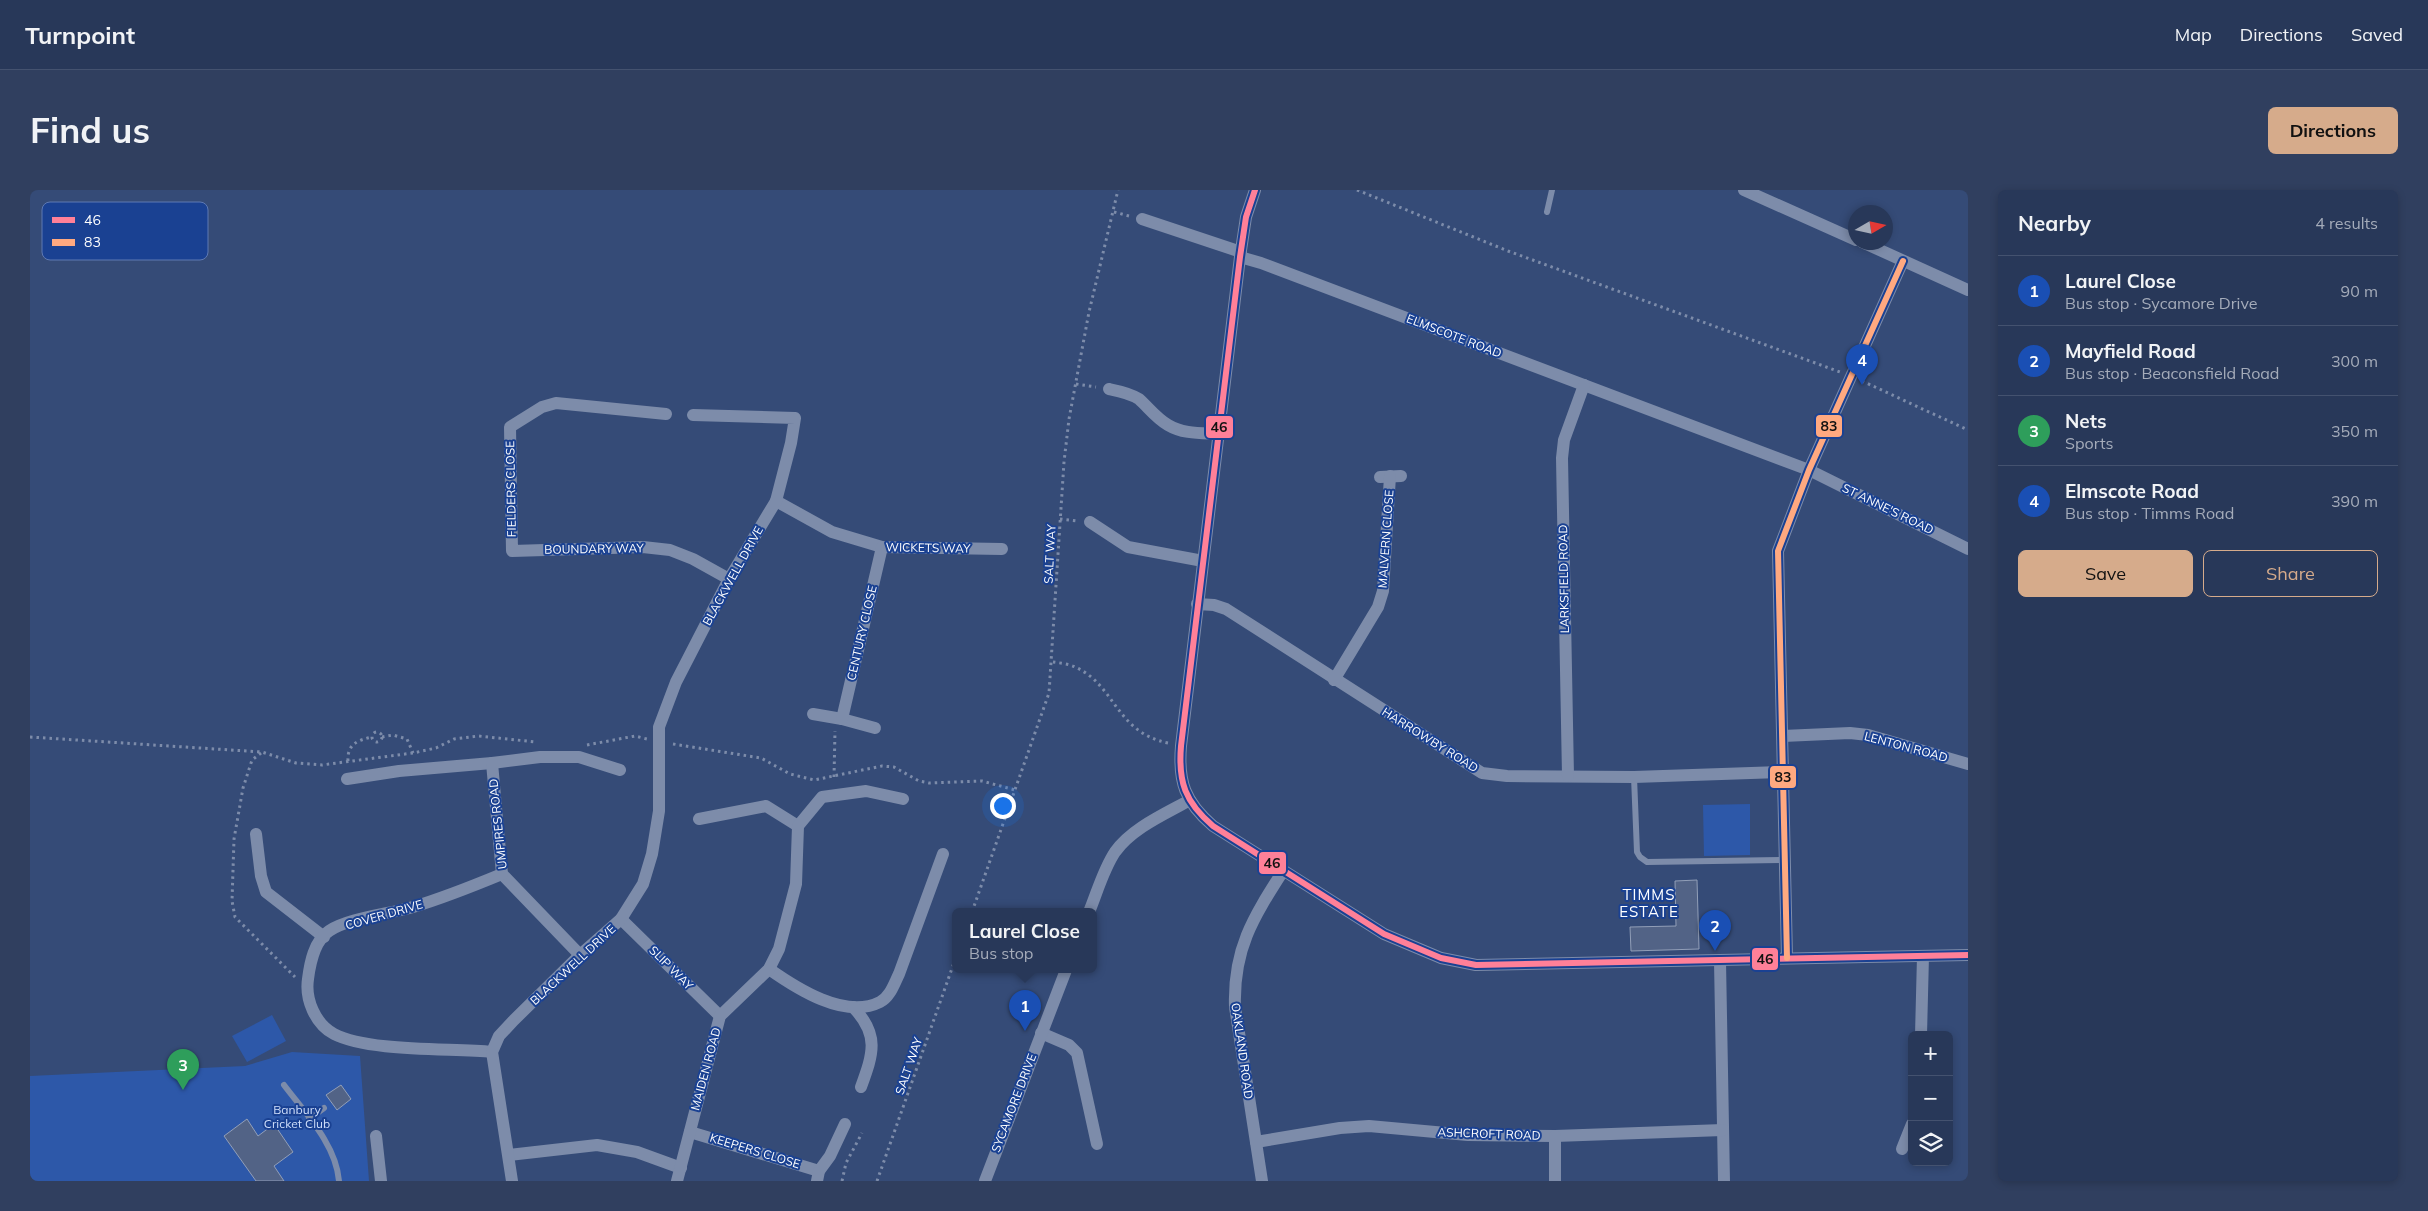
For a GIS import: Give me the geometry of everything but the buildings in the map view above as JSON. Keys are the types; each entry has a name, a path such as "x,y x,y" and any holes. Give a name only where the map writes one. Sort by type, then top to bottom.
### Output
{"street":[{"path":"1255,190 1246,217 1240,255 1203,561 1196,604 1181,746 1180,778 1184,792 1198,813 1212,826 1384,934 1441,958 1476,964 1968,955"},
{"path":"1744,190 1848,236"},
{"name":"ELMSCOTE ROAD","path":"1142,219 1809,470"},
{"path":"1879,250 1903,261 1966,284"},
{"path":"1787,958 1778,551 1809,470 1903,261"},
{"name":"LARKSFIELD ROAD","path":"1568,776 1562,458 1564,440 1584,385"},
{"path":"1109,388 1138,399 1156,417 1169,426 1186,432 1218,434"},
{"name":"FIELDERS CLOSE","path":"512,551 510,427 542,407 556,403 666,414"},
{"name":"BLACKWELL DRIVE","path":"492,1052 499,1036 514,1020 580,955 622,919 643,884 652,854 659,811 659,727 676,682 729,579 776,501 791,443 795,418 693,415"},
{"name":"ST ANNE'S ROAD","path":"1809,470 1968,549"},
{"name":"MALVERN CLOSE","path":"1334,680 1378,607 1383,591 1390,476"},
{"name":"WICKETS WAY","path":"776,501 832,532 882,547 1002,549"},
{"path":"1090,522 1128,547 1203,561"},
{"name":"BOUNDARY WAY","path":"512,551 643,547 670,550 694,559 729,579"},
{"name":"CENTURY CLOSE","path":"838,718 882,547"},
{"name":"HARROWBY ROAD","path":"1196,604 1214,605 1226,609 1334,680 1482,773 1501,776 1634,777 1783,772"},
{"path":"813,714 838,718 875,728"},
{"name":"LENTON ROAD","path":"1783,736 1850,733 1868,736 1968,764"},
{"name":"UMPIRES ROAD","path":"580,955 502,874 492,763 540,757 580,757 620,770"},
{"path":"347,779 399,771 492,763"},
{"path":"699,819 766,806 798,826 822,797 839,792 866,790 903,800"},
{"path":"1091,908 1106,868 1127,838 1190,800"},
{"name":"MAIDEN ROAD","path":"677,1181 720,1016 769,969 779,949 796,884 798,826"},
{"path":"256,834 261,876 266,892 324,937 318,944 310,963 307,986 312,1011 333,1033 348,1039 372,1043 492,1052 512,1181"},
{"path":"769,969 794,987 820,998 863,1008 881,1002 891,991 943,854"},
{"name":"OAKLAND ROAD","path":"1262,1181 1235,1007 1234,987 1243,944 1251,922 1283,872"},
{"name":"COVER DRIVE","path":"324,937 329,931 352,922 412,908 502,874"},
{"name":"SLIP WAY","path":"622,919 720,1016"},
{"path":"1921,1031 1923,956"},
{"path":"1720,961 1724,1181"},
{"name":"SYCAMORE DRIVE","path":"985,1181 1065,973"},
{"path":"853,1007 864,1019 873,1043 872,1057 861,1087"},
{"path":"1041,1033 1069,1045 1077,1053 1097,1144"},
{"path":"818,1176 845,1124"},
{"name":"ASHCROFT ROAD","path":"1256,1142 1340,1128 1369,1126 1468,1135 1555,1136 1723,1130"},
{"name":"KEEPERS CLOSE","path":"690,1132 818,1176"},
{"path":"1902,1149 1908,1134"},
{"path":"376,1136 380,1181"},
{"path":"1555,1136 1555,1181"},
{"path":"508,1155 597,1145 637,1152 681,1168"}],"lane":[{"path":"1547,212 1552,190"},
{"path":"1634,777 1637,852 1647,862 1785,860"},
{"path":"284,1085 335,1159 338,1181"},
{"path":"309,1119 324,1108"}],"path":[{"name":"SALT WAY","path":"973,908 1040,724 1049,693 1053,662 1064,462 1089,312 1118,190"},
{"path":"1357,190 1508,251 1851,376 1968,430"},
{"path":"1076,384 1109,388"},
{"path":"1053,662 1075,667 1092,680 1112,700 1132,727 1155,740 1181,746"},
{"path":"838,718 834,776 839,792"},
{"path":"348,761 348,755 355,742 372,738 377,732 382,737"},
{"path":"372,738 378,742 382,737 393,735 407,739 413,753"},
{"name":"SALT WAY","path":"877,1181 952,968"},
{"path":"842,1181 846,1163 862,1133"}],"green space":[{"path":"1750,804 1750,855 1704,856 1703,805"},
{"path":"272,1015 286,1041 247,1062 232,1036"},
{"name":"Banbury Cricket Club","path":"292,1052 360,1056 369,1181 30,1181 30,1076 245,1066"}],"transit line":[{"name":"46","path":"1255,190 1246,217 1240,257 1181,746 1180,759 1185,791 1203,817 1213,826 1384,934 1441,958 1476,965 1968,955"},
{"name":"83","path":"1787,958 1778,551 1809,470 1903,261"}],"place":[{"name":"Elmscote Road","path":"1862,385"},
{"name":"Mayfield Road","path":"1715,951"},
{"name":"Laurel Close","path":"1025,1031"},
{"name":"Nets","path":"183,1090"}],"district":[{"name":"TIMMS ESTATE","path":"1649,904"}]}
